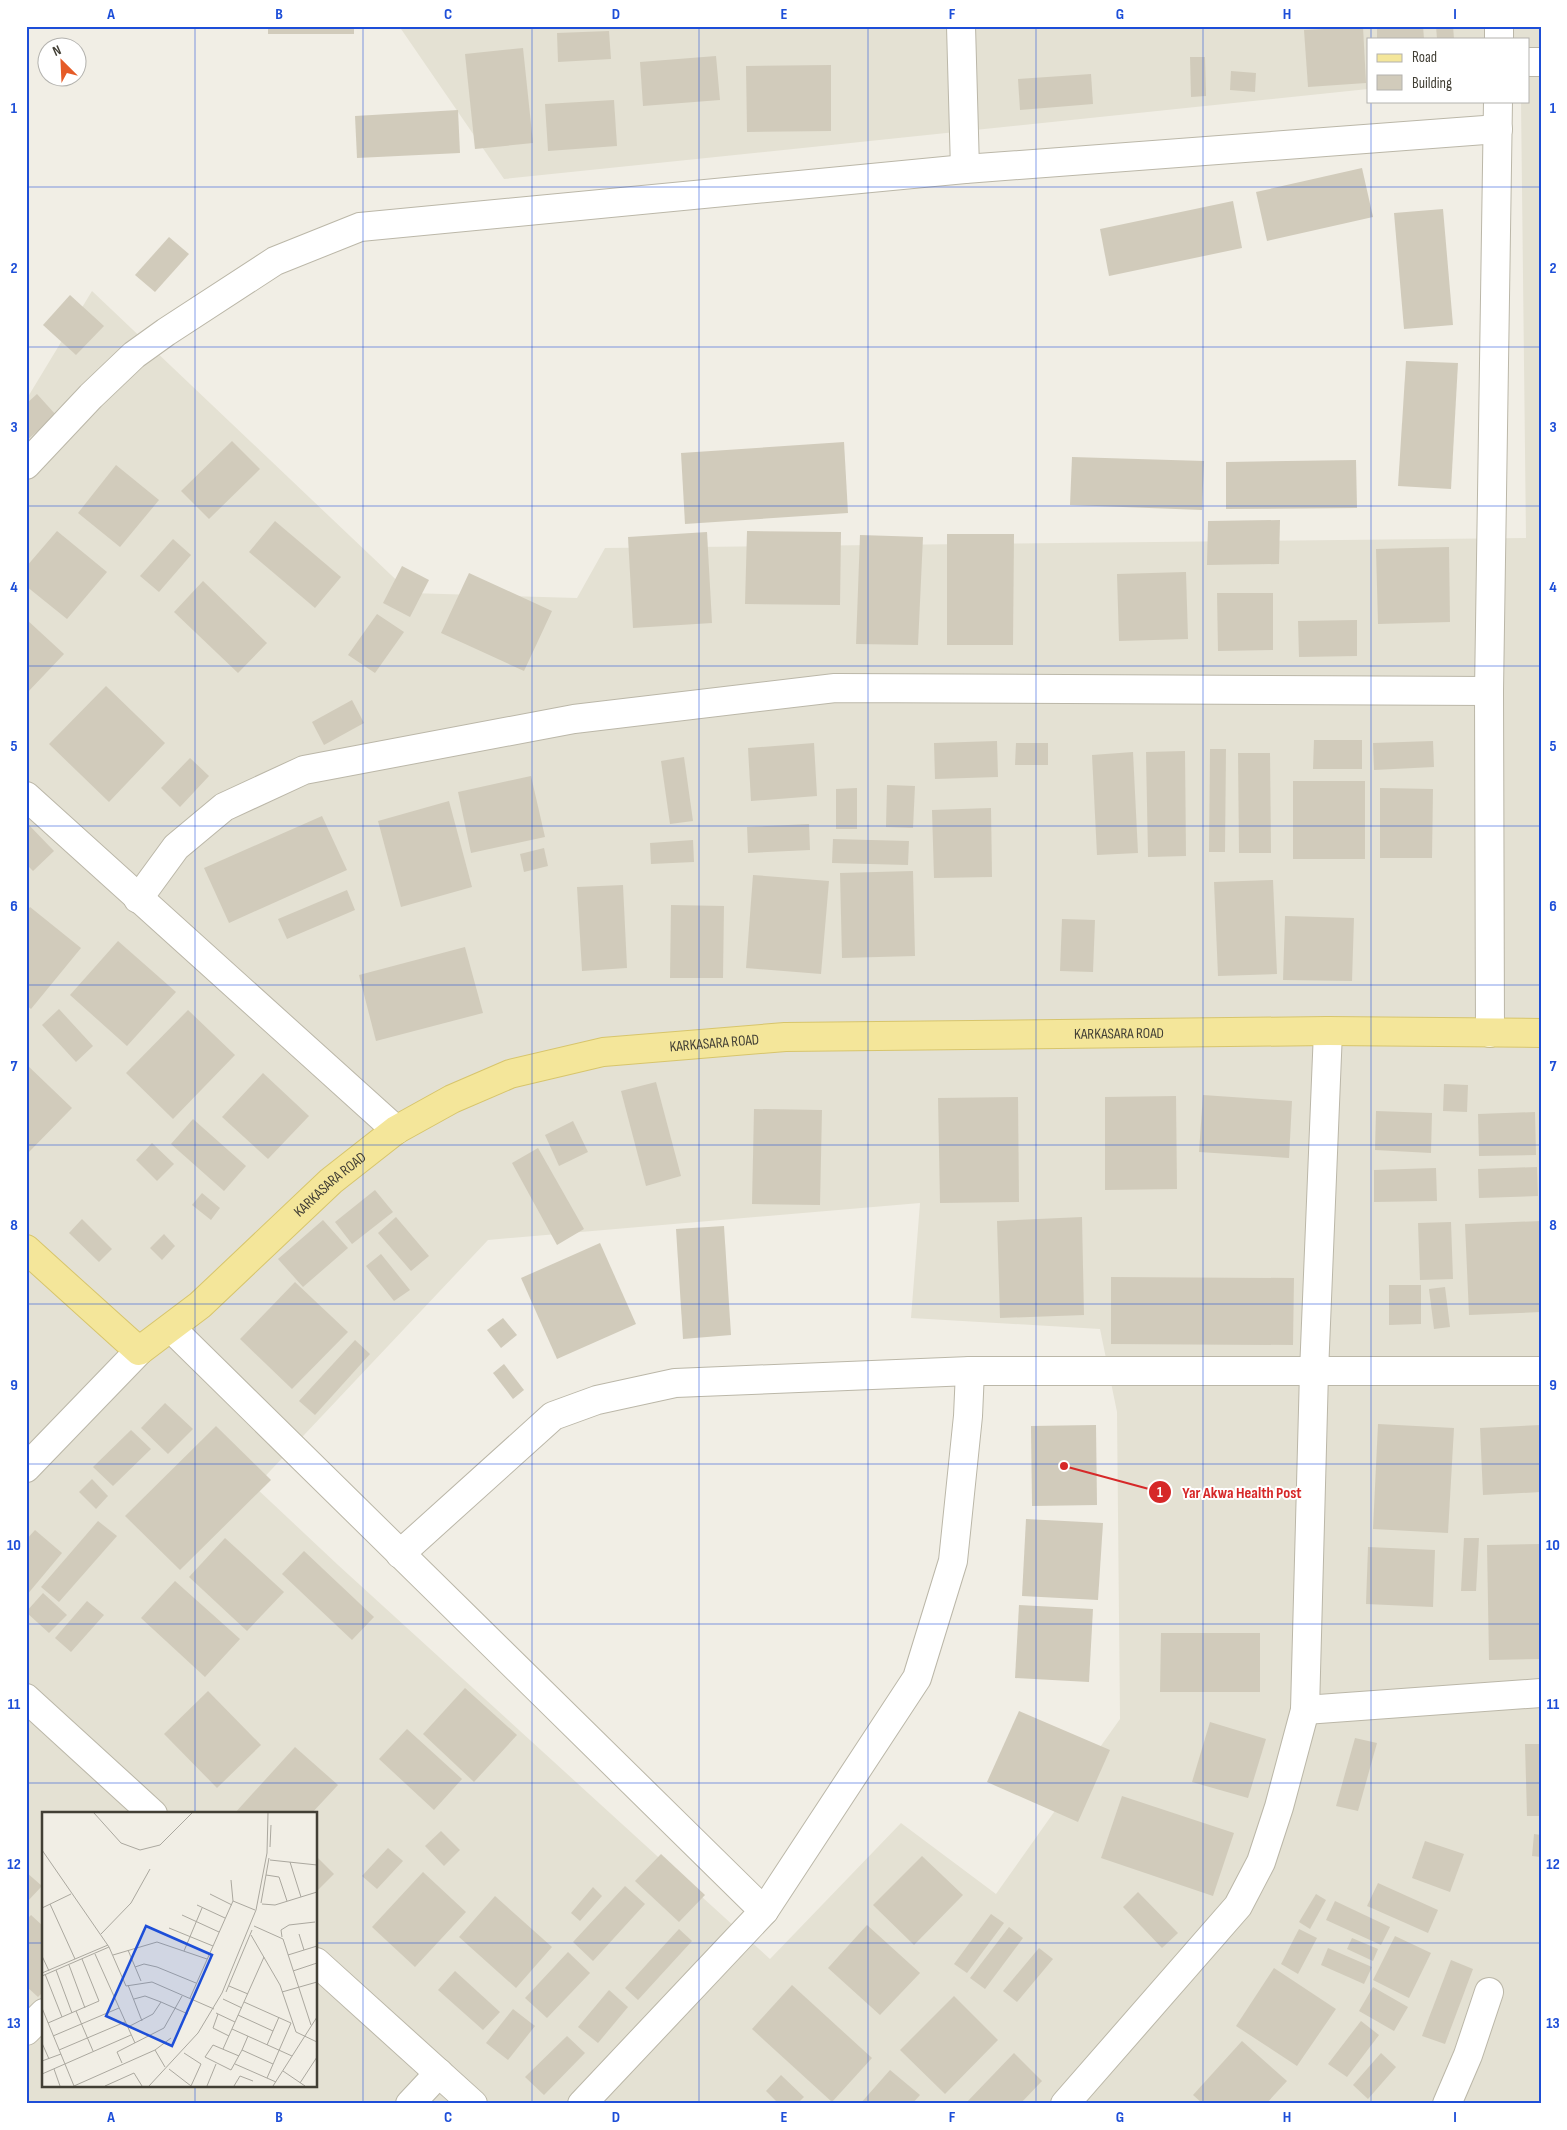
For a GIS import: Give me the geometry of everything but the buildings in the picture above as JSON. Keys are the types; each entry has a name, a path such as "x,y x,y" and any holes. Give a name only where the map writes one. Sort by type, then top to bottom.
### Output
{"main road":[{"name":"KARKASARA ROAD","path":"139,1351 200,1305 331,1181 396,1130 452,1099 510,1074 603,1052 785,1037 1328,1032 1541,1033"},
{"path":"26,1250 139,1351"}],"street":[{"path":"961,26 965,169"},
{"path":"1490,1033 1489,691 1498,102"},
{"path":"26,465 91,396 134,355 275,261 360,226 965,169 1498,129"},
{"path":"138,899 176,847 224,807 304,770 574,720 836,688 1489,691"},
{"path":"26,796 396,1130"},
{"path":"1065,2104 1238,1906 1261,1862 1279,1807 1306,1710 1314,1372 1328,1032"},
{"path":"170,1328 764,1911"},
{"path":"26,1468 139,1351"},
{"path":"582,2104 764,1911 917,1678 953,1561 968,1416 970,1371"},
{"path":"400,1554 553,1416 598,1400 675,1383 970,1371 1541,1372"},
{"path":"1306,1710 1541,1693"},
{"path":"26,1698 151,1812"},
{"path":"318,1964 473,2104"},
{"path":"1446,2104 1468,2055 1489,1992"},
{"path":"26,2031 42,2015"},
{"path":"410,2104 439,2073"}],"shaded area":[{"path":"399,26 1541,26 1541,2104 26,2104 26,400 92,291 410,593 577,598 605,548 1526,538 1521,102 1530,102 1530,38 1367,38 1367,89 504,179","holes":["920,1203 911,1318 1100,1329 1117,1412 1120,1719 996,1894 901,1823 770,1959 255,1487 488,1240"]}],"place":[{"name":"Yar Akwa Health Post","path":"1064,1466"}]}
